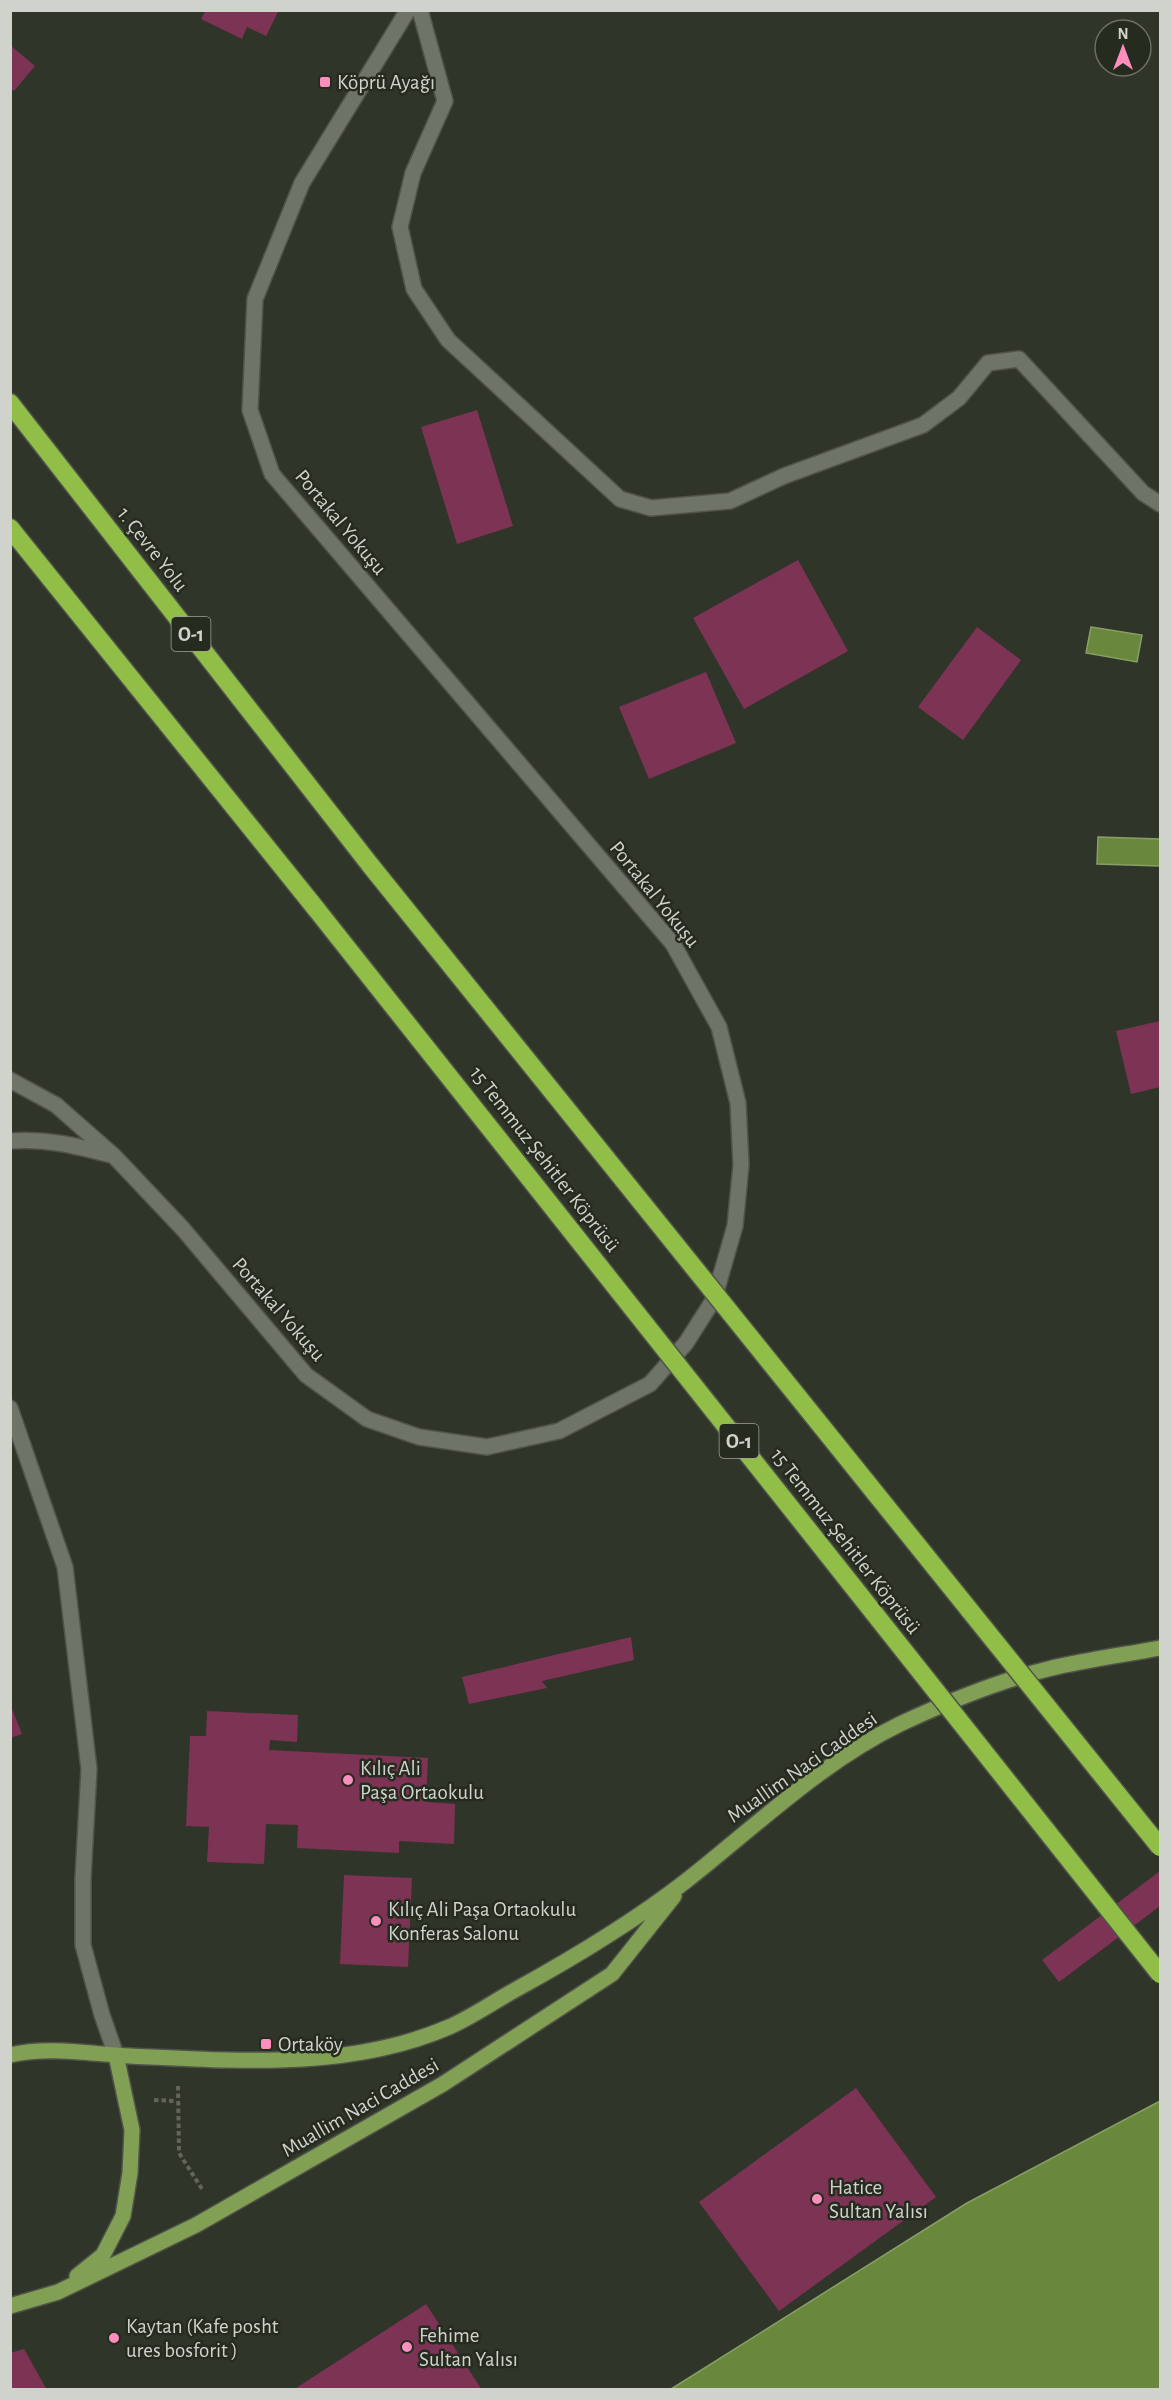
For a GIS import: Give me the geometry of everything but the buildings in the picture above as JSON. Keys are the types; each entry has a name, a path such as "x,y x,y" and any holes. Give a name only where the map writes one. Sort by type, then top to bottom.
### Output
{"highway":[{"name":"1. Çevre Yolu","path":"10,403 371,866 1161,1846"},
{"name":"15 Temmuz Şehitler Köprüsü","path":"10,528 317,910 1161,1974"}],"main road":[{"name":"Portakal Yokuşu","path":"10,1080 56,1105 114,1155 183,1229 306,1375 367,1419 419,1437 487,1447 559,1431 650,1384 686,1343 714,1299 735,1226 741,1165 738,1103 719,1027 673,944 272,474 250,410 255,299 302,183 408,10"},
{"path":"420,10 445,101 413,173 400,227 414,290 448,340 620,499 651,508 730,501 784,476 923,425 959,398 987,363 1020,359 1143,493 1161,504"},
{"path":"10,1141 32,1139 70,1144 114,1155"},
{"path":"10,1408 64,1567 89,1769 83,1878 83,1945 102,2015 116,2055 132,2130 130,2173 123,2216 103,2255 58,2292"},
{"name":"Muallim Naci Caddesi","path":"10,2055 24,2052 70,2051 180,2059 325,2057 396,2047 450,2026 598,1944 686,1882 764,1816 840,1761 898,1725 988,1688 1048,1669 1161,1648"},
{"name":"Muallim Naci Caddesi","path":"10,2306 58,2292 219,2212 443,2084 612,1974 686,1882"}],"path":[{"path":"180,2059 176,2101 179,2153 219,2212"}],"shaded area":[{"path":"1091,627 1142,635 1137,662 1086,653"},
{"path":"1098,837 1160,839 1160,866 1097,864"},
{"path":"1160,2101 1160,2389 671,2389 967,2203"}],"place":[{"name":"Köprü Ayağı","path":"325,82"},
{"name":"Kılıç Ali Paşa Ortaokulu","path":"348,1780"},
{"name":"Kılıç Ali Paşa Ortaokulu Konferas Salonu","path":"376,1921"},
{"name":"Ortaköy","path":"266,2044"},
{"name":"Hatice Sultan Yalısı","path":"817,2199"},
{"name":"Kaytan (Kafe posht ures bosforit )","path":"114,2338"},
{"name":"Fehime Sultan Yalısı","path":"407,2347"}]}
